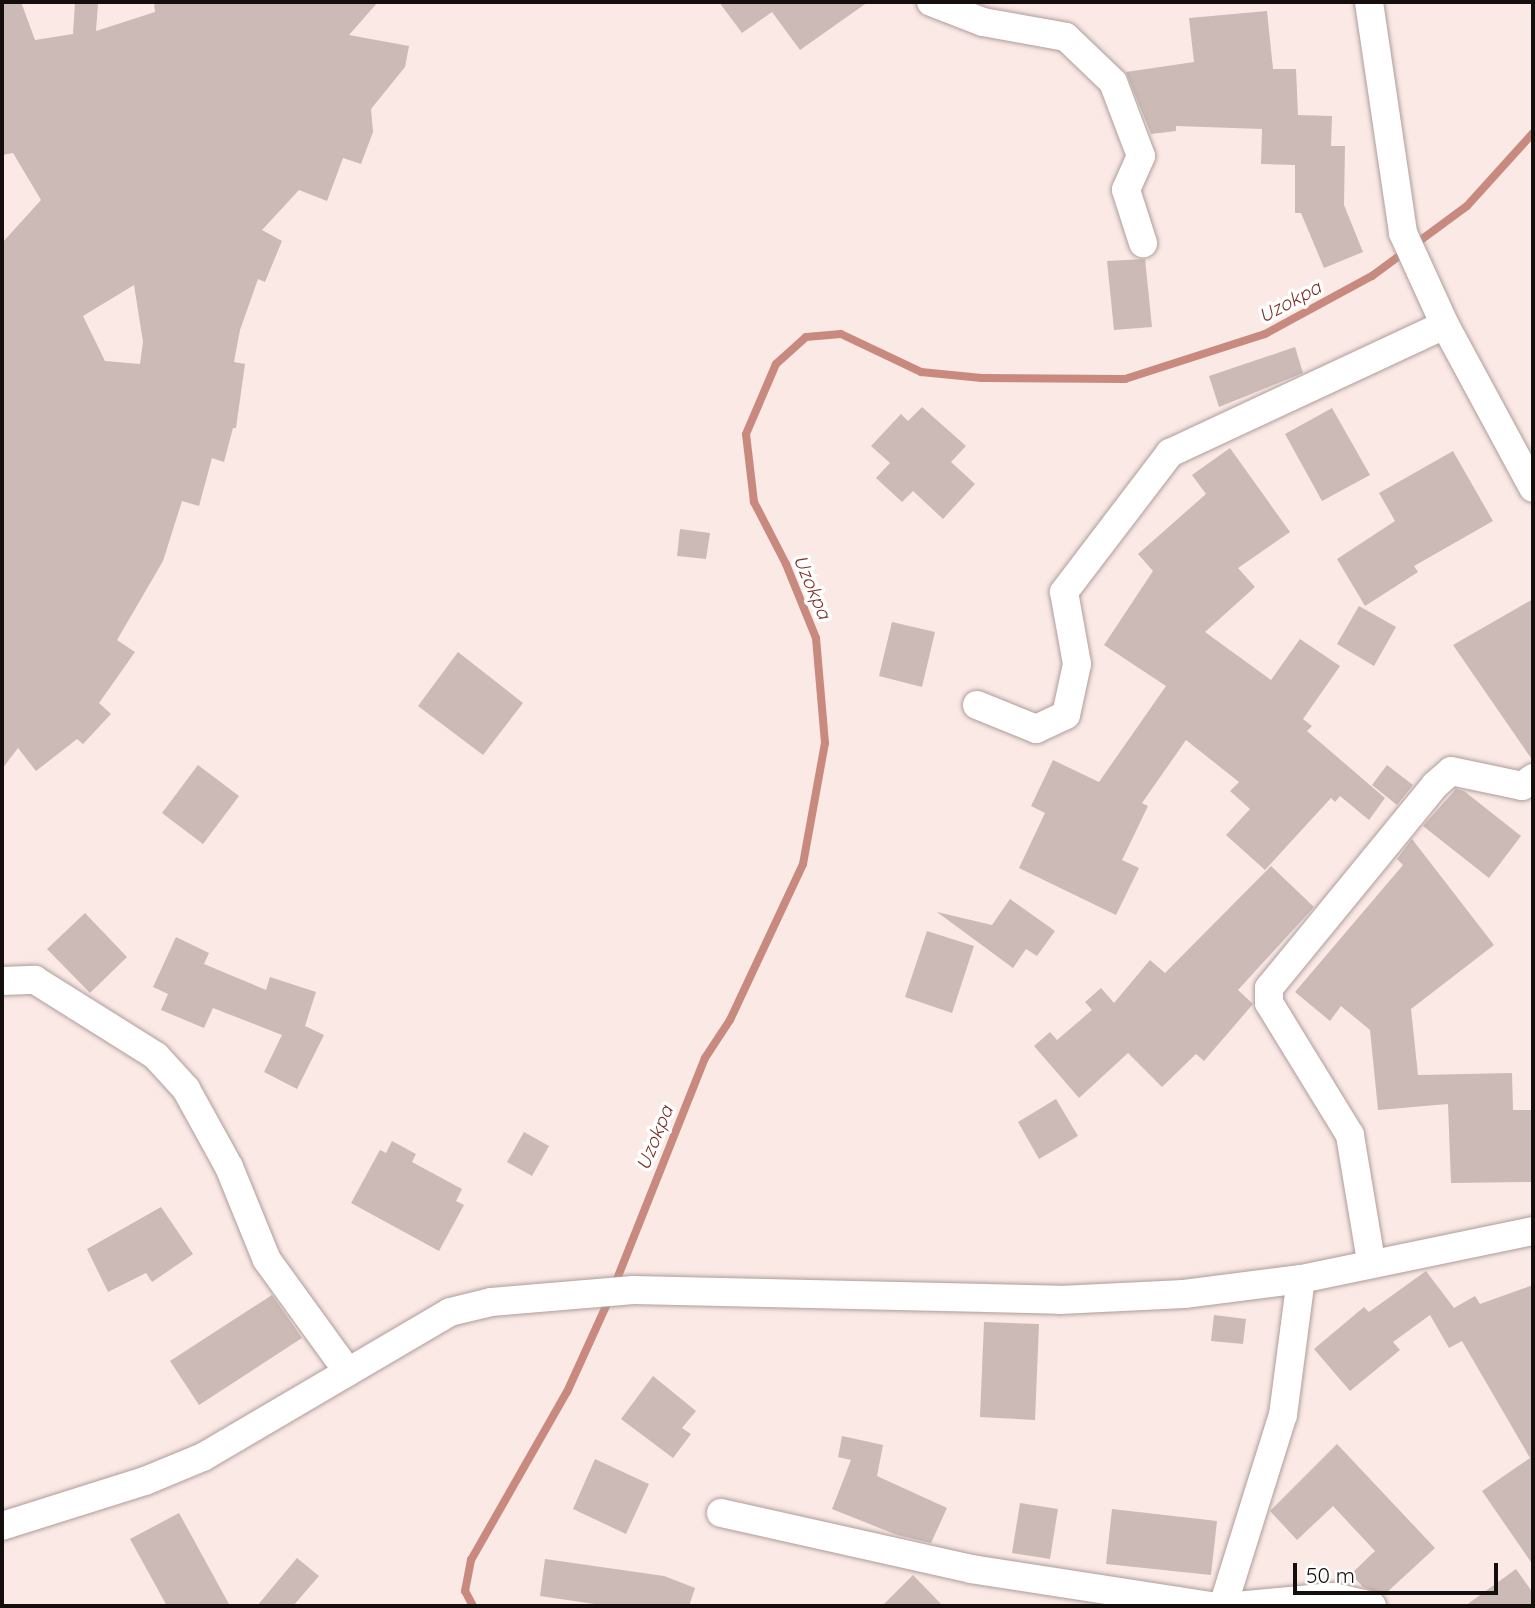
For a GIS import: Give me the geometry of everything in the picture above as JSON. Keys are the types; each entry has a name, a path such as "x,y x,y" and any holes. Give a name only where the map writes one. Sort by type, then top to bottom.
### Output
{"street":[{"path":"931,2 983,22 1066,37 1113,82 1141,156 1126,190 1143,243"},
{"path":"1369,2 1403,233 1415,265 1445,325 1533,488"},
{"path":"976,705 1036,729 1066,715 1077,664 1064,592 1170,453 1445,325"},
{"path":"1371,1261 1350,1135 1269,1003 1269,988 1435,785 1451,771 1522,786 1533,778"},
{"path":"2,981 35,980 156,1056 186,1089 229,1167 267,1260 348,1372"},
{"path":"2,1526 145,1481 203,1457 450,1312 520,1296 633,1290 1060,1300 1184,1294 1301,1279 1371,1261 1533,1231"},
{"path":"1223,1606 1283,1415 1301,1279"},
{"path":"721,1513 971,1569 1210,1606"},
{"path":"1236,1606 1333,1597 1372,1606"}],"building":[{"path":"2,2 21,2 35,40 73,34 75,2 98,4 96,31 155,12 154,2 378,2 349,35 409,46 405,67 371,109 373,132 361,164 343,158 327,201 299,190 262,230 282,241 265,282 258,279 240,330 234,362 245,364 236,428 233,428 224,462 212,458 199,506 182,501 163,561 117,640 135,652 99,703 111,714 83,744 77,739 36,771 18,748 2,769 2,243 41,200 13,153 2,155","holes":["134,285 143,342 140,364 105,361 83,316"]},
{"path":"719,2 868,2 800,50 772,12 742,33"},
{"path":"1267,11 1273,69 1296,69 1298,115 1332,116 1331,146 1345,146 1344,205 1363,252 1324,268 1301,213 1295,213 1295,165 1261,164 1262,129 1176,126 1176,131 1151,134 1126,72 1194,62 1189,18"},
{"path":"1145,259 1152,327 1114,330 1107,261"},
{"path":"1295,347 1303,373 1219,407 1209,376"},
{"path":"922,407 966,446 951,462 975,484 943,519 913,491 902,502 876,478 890,463 871,446 901,414 908,421"},
{"path":"1332,408 1370,475 1322,501 1285,434"},
{"path":"1230,448 1290,532 1238,568 1255,587 1205,632 1271,680 1300,639 1340,666 1303,719 1312,726 1307,731 1385,798 1369,820 1340,796 1335,802 1331,798 1265,870 1226,835 1250,809 1230,791 1239,782 1186,740 1142,803 1148,806 1122,860 1139,868 1116,915 1019,868 1045,813 1031,806 1053,760 1099,782 1166,686 1104,645 1153,571 1138,554 1206,494 1192,475"},
{"path":"1453,451 1493,521 1414,566 1418,572 1365,606 1337,559 1395,521 1379,493"},
{"path":"680,529 710,533 706,559 677,556"},
{"path":"1533,599 1533,761 1453,645"},
{"path":"1359,606 1396,627 1374,666 1337,644"},
{"path":"892,622 935,632 922,687 879,676"},
{"path":"458,652 523,703 483,755 418,706"},
{"path":"198,765 239,796 203,844 162,813"},
{"path":"1387,765 1413,785 1397,805 1372,785"},
{"path":"1456,789 1464,791 1521,836 1489,878 1423,826"},
{"path":"1412,839 1494,945 1411,1009 1418,1075 1512,1073 1513,1110 1533,1110 1533,1182 1451,1183 1448,1104 1378,1110 1370,1030 1341,1006 1330,1021 1295,992 1403,865 1397,859"},
{"path":"1271,866 1314,907 1238,990 1253,1004 1204,1061 1196,1054 1162,1087 1128,1053 1079,1098 1034,1046 1050,1032 1057,1040 1092,1010 1085,1002 1101,988 1114,1003 1150,960 1165,973"},
{"path":"1010,899 1055,931 1037,956 1026,949 1013,968 937,912 992,925"},
{"path":"85,913 127,957 90,993 47,949"},
{"path":"927,931 974,946 952,1013 905,997"},
{"path":"176,937 209,953 204,964 266,990 270,977 316,992 305,1026 324,1035 297,1089 264,1072 282,1035 213,1008 204,1028 161,1010 168,994 153,987"},
{"path":"1056,1099 1078,1136 1039,1159 1018,1122"},
{"path":"524,1132 549,1146 532,1176 507,1162"},
{"path":"392,1141 416,1154 412,1162 462,1189 456,1201 464,1205 439,1251 351,1203 380,1150 386,1153"},
{"path":"161,1207 193,1254 152,1282 146,1273 108,1292 87,1249"},
{"path":"1426,1271 1454,1308 1475,1296 1480,1304 1533,1285 1533,1565 1482,1491 1530,1458 1462,1341 1449,1348 1430,1315 1393,1342 1400,1350 1350,1391 1314,1349 1364,1307 1369,1312"},
{"path":"272,1295 302,1338 199,1405 170,1361"},
{"path":"1214,1315 1246,1319 1243,1344 1211,1341"},
{"path":"984,1322 1039,1324 1035,1420 980,1417"},
{"path":"653,1376 696,1411 682,1428 691,1434 673,1458 621,1419"},
{"path":"842,1436 883,1445 877,1476 947,1508 931,1543 897,1535 832,1509 851,1460 838,1457"},
{"path":"1337,1444 1435,1548 1384,1595 1363,1587 1351,1574 1375,1551 1333,1506 1297,1540 1270,1511"},
{"path":"595,1459 649,1484 626,1534 573,1509"},
{"path":"1020,1503 1058,1509 1050,1559 1012,1553"},
{"path":"1112,1509 1217,1521 1211,1575 1106,1564"},
{"path":"179,1513 230,1606 167,1606 130,1539"},
{"path":"297,1558 319,1576 293,1606 257,1606"},
{"path":"545,1559 664,1576 695,1588 689,1606 608,1606 540,1596"},
{"path":"1516,1569 1533,1593 1533,1606 1465,1606"},
{"path":"913,1575 943,1606 882,1606"}],"waterway":[{"name":"Uzokpa","path":"615,1284 705,1058 730,1020 803,864 825,743 816,638 786,564 754,502 746,434 776,364 806,337 841,334 921,372 982,378 1125,379 1265,334 1372,276 1467,206 1533,133"},
{"name":"Uzokpa","path":"473,1606 465,1591 471,1560 567,1392 610,1297"}]}
